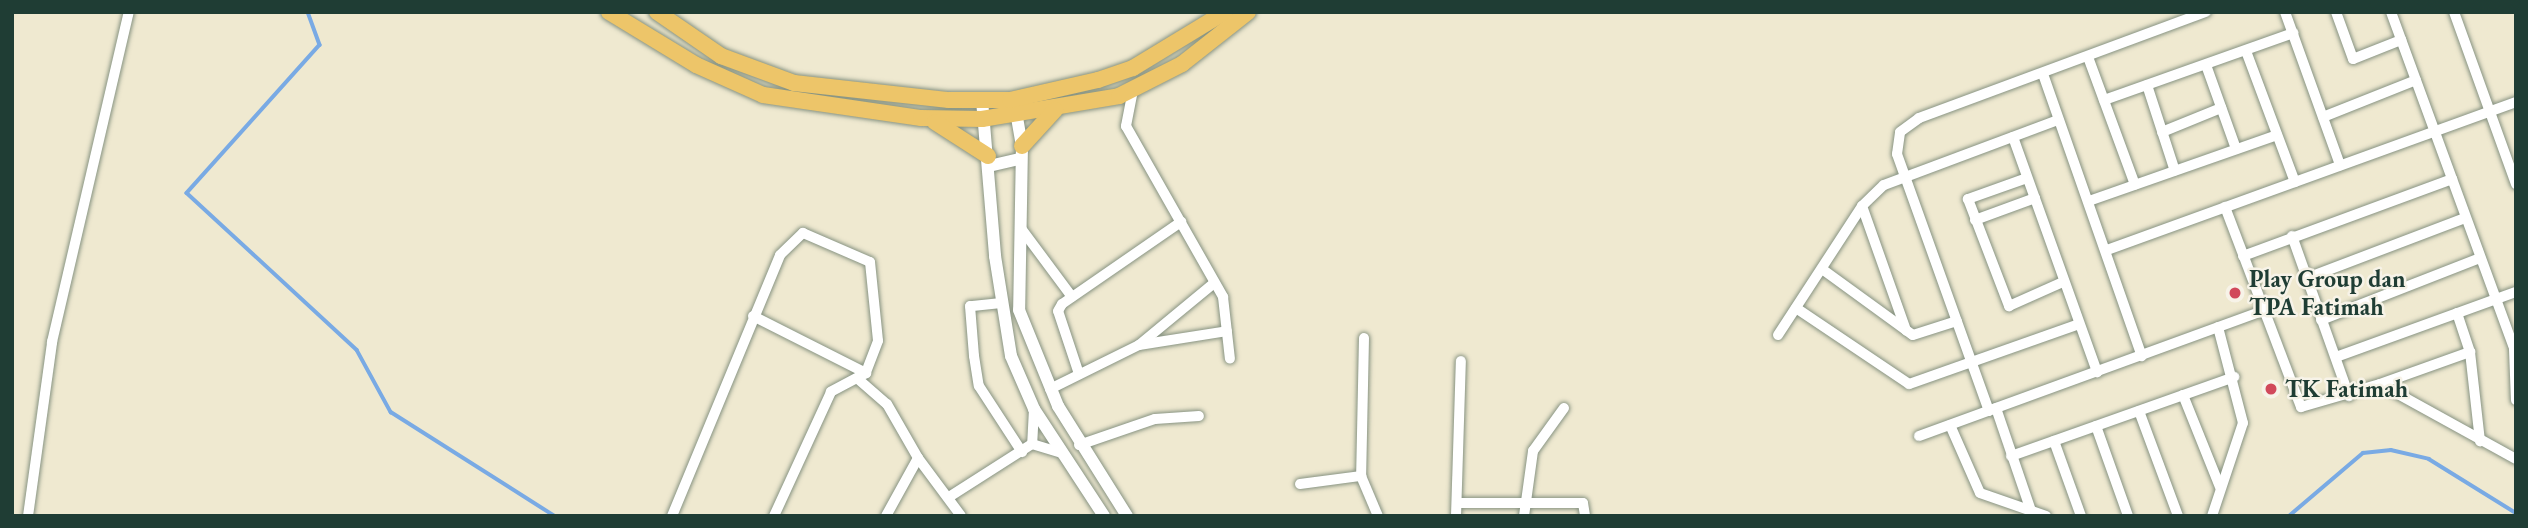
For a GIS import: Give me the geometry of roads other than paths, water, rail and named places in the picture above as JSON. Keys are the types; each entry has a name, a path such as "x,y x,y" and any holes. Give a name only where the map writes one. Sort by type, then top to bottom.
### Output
{"highway":[{"path":"608,12 704,70 763,95 921,118 948,125 988,161"},
{"path":"657,12 721,55 794,83 904,100 1014,99 1133,68 1225,12"},
{"path":"921,118 1015,118 1133,90 1182,64 1248,12"},
{"path":"1020,153 1055,110"}],"street":[{"path":"28,516 52,342 129,12"},
{"path":"2031,511 1993,410 1971,362 1904,174 1896,141 1907,126 2206,12"},
{"path":"2285,12 2340,166"},
{"path":"2336,12 2353,59 2401,40"},
{"path":"2391,12 2514,349 2516,400"},
{"path":"2454,12 2516,184"},
{"path":"2104,100 2293,33"},
{"path":"2246,51 2295,182"},
{"path":"2088,57 2135,185"},
{"path":"2206,65 2236,149"},
{"path":"2043,74 2108,250 2142,356"},
{"path":"2323,117 2416,80"},
{"path":"2147,85 2175,171"},
{"path":"1133,90 1126,126 1213,284 1223,297 1230,359"},
{"path":"1014,99 1020,153 1016,222 1019,310 1050,389 1079,445 1127,516"},
{"path":"982,100 1001,303 1011,356 1034,409 1104,516"},
{"path":"2108,250 2516,102"},
{"path":"2162,132 2221,108"},
{"path":"1778,335 1862,206 1904,174 2058,120"},
{"path":"2090,201 2277,135"},
{"path":"2013,137 2097,372"},
{"path":"988,161 1020,153"},
{"path":"2027,178 1968,200 2008,306 2063,282"},
{"path":"2243,256 2452,179"},
{"path":"1975,220 2035,198"},
{"path":"1862,206 1906,330"},
{"path":"2225,207 2301,407 2349,396 2470,352"},
{"path":"2307,278 2465,218"},
{"path":"1016,222 1072,297"},
{"path":"1079,374 1058,311 1072,297 1181,222"},
{"path":"676,515 754,316 796,235 816,236 868,260 878,341 862,376 831,392 774,516"},
{"path":"2292,236 2349,396"},
{"path":"2321,320 2480,258"},
{"path":"1822,269 1913,335 1957,321"},
{"path":"1050,389 1139,345 1213,284"},
{"path":"2336,357 2516,292"},
{"path":"1001,303 970,306 974,356 979,386 1022,452"},
{"path":"1796,309 1904,383 2079,324"},
{"path":"1919,436 2265,310"},
{"path":"2456,313 2470,352 2480,441"},
{"path":"754,316 862,376 887,404 918,458 950,497 961,516"},
{"path":"2211,516 2243,423 2234,377 2218,327"},
{"path":"1139,345 1227,331"},
{"path":"1364,338 1361,476 1378,516"},
{"path":"1456,516 1461,361"},
{"path":"2011,456 2234,377"},
{"path":"2381,384 2516,459"},
{"path":"2183,395 2220,487"},
{"path":"1524,510 1532,452 1564,408"},
{"path":"950,497 1032,444 1034,409"},
{"path":"2139,411 2178,516"},
{"path":"1079,445 1155,419 1199,416"},
{"path":"1950,425 1977,491 2046,516"},
{"path":"2096,426 2129,516"},
{"path":"2054,441 2081,516"},
{"path":"1032,444 1062,453"},
{"path":"886,516 918,458"},
{"path":"1300,484 1361,476"},
{"path":"1457,503 1524,510 1583,503 1586,516"}],"waterway":[{"path":"308,12 320,45 187,193 357,350 391,412 555,516"},
{"path":"2289,516 2363,453 2391,450 2429,459 2516,513"},
{"path":"583,516 606,516"}],"place":[{"name":"Play Group dan TPA Fatimah","path":"2235,293"},
{"name":"TK Fatimah","path":"2271,389"}]}
